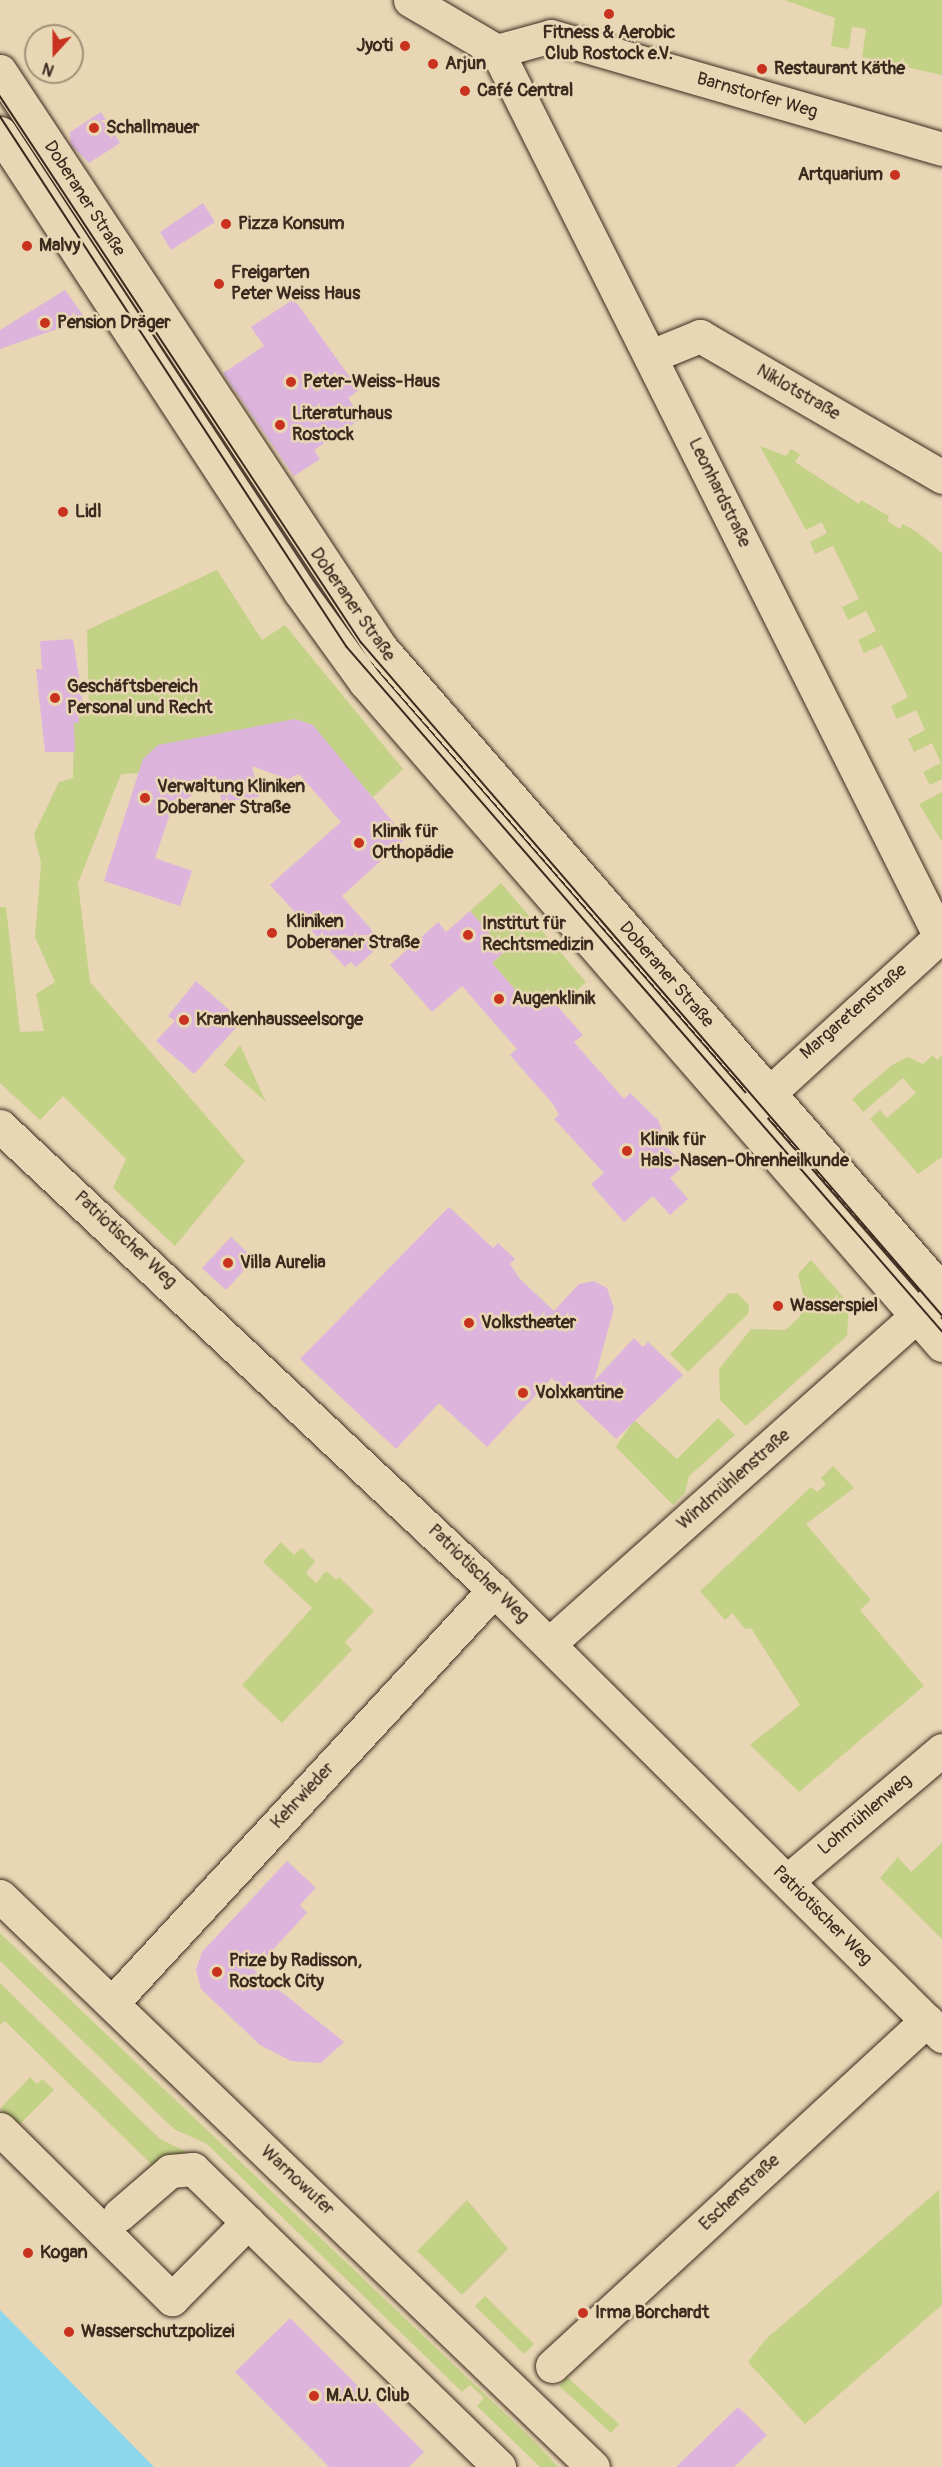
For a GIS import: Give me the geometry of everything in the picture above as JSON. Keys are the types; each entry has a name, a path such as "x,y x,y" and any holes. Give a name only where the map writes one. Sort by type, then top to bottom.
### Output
{"street":[{"path":"410,0 497,51"},
{"name":"Barnstorfer Weg","path":"497,51 551,36 942,149"},
{"name":"Leonhardstraße","path":"497,51 941,936"},
{"name":"Doberaner Straße","path":"0,71 381,648 942,1292"},
{"name":"Doberaner Straße","path":"0,133 336,643 749,1125 942,1345"},
{"name":"Niklotstraße","path":"651,356 700,336 942,477"},
{"name":"Margaretenstraße","path":"767,1090 941,936"},
{"path":"749,1125 751,1112 767,1090"},
{"name":"Patriotischer Weg","path":"0,1126 489,1584 935,2028"},
{"name":"Windmühlenstraße","path":"550,1643 942,1292"},
{"name":"Kehrwieder","path":"112,2003 489,1584"},
{"name":"Lohmühlenweg","path":"787,1881 942,1750"},
{"name":"Warnowufer","path":"0,1896 593,2467"},
{"name":"Eschenstraße","path":"552,2366 935,2028"},
{"path":"0,2129 172,2299 248,2222"},
{"path":"120,2215 182,2167 193,2169 499,2467"}],"green space":[{"path":"784,0 942,0 942,75 862,57 866,29 852,27 849,49 831,46 835,18"},
{"path":"760,446 786,456 791,449 800,454 795,462 859,504 861,500 889,516 887,521 900,529 903,524 917,532 942,553 942,779 930,785 923,772 941,763 932,743 914,752 908,739 925,730 916,710 897,719 891,706 908,697 882,645 864,653 858,640 876,631 866,611 848,620 842,607 859,599 833,546 815,554 810,542 827,533 822,522 806,530"},
{"path":"217,570 262,640 285,625 403,769 373,797 316,739 313,725 295,719 284,728 142,773 121,774 78,883 90,982 245,1161 175,1246 113,1188 126,1159 63,1096 40,1120 0,1083 0,907 6,907 20,1032 44,1031 36,994 55,982 35,937 41,863 34,834 59,782 73,778 74,723 79,722 79,709 89,709 87,630"},
{"path":"942,792 942,842 919,804"},
{"path":"501,883 586,982 557,1009 545,996 531,1008 492,963 505,951 470,911"},
{"path":"240,1045 266,1102 224,1065"},
{"path":"933,1055 937,1060 942,1055 942,1157 918,1174 870,1119 880,1110 887,1118 916,1093 903,1078 863,1112 852,1099 892,1065 908,1057 923,1064"},
{"path":"811,1260 849,1304 847,1336 746,1426 720,1400 719,1369 751,1329 785,1330 799,1318 805,1302 798,1274"},
{"path":"737,1293 749,1305 748,1314 688,1372 670,1354 728,1294"},
{"path":"718,1418 735,1435 689,1476 685,1493 673,1505 616,1447 634,1420 677,1459"},
{"path":"833,1466 854,1488 806,1524 871,1600 860,1610 924,1686 799,1792 750,1745 800,1705 751,1628 745,1629 732,1613 725,1620 700,1591 811,1487 817,1492 826,1484 821,1478"},
{"path":"281,1542 294,1555 302,1548 315,1561 306,1573 316,1583 326,1571 336,1580 339,1577 374,1611 345,1642 352,1650 282,1723 242,1685 312,1608 263,1562"},
{"path":"942,1843 942,1939 880,1878 898,1857 911,1872"},
{"path":"0,1933 536,2443 558,2467 540,2467 477,2406 484,2398 470,2385 462,2392 207,2144 174,2129 0,1961"},
{"path":"0,1983 160,2139 197,2157 153,2166 5,2021 0,2025"},
{"path":"30,2077 37,2084 42,2079 54,2090 17,2127 0,2109"},
{"path":"939,2190 942,2305 805,2424 748,2362 766,2339"},
{"path":"467,2200 508,2249 462,2295 417,2251"},
{"path":"485,2296 534,2344 524,2354 475,2306"},
{"path":"567,2377 619,2424 611,2433 559,2386"}],"water":[{"path":"0,2310 59,2370 154,2467 0,2467"}],"building":[{"name":"Schallmauer","path":"101,112 120,143 89,163 71,145 70,132"},
{"path":"203,203 215,222 171,250 160,232"},
{"name":"Pension Dräger","path":"65,290 86,319 0,349 0,330"},
{"name":"Peter-Weiss-Haus","path":"294,299 359,390 348,398 362,418 314,450 320,459 294,476 223,373 264,346 251,327"},
{"path":"73,639 84,709 79,709 79,723 74,723 75,752 45,752 36,669 42,669 40,641"},
{"name":"Klinik für Orthopädie","path":"295,719 313,725 406,838 342,896 383,943 356,967 351,962 345,967 270,885 341,822 299,774 288,779 252,766 259,797 222,804 216,775 187,799 175,799 155,858 192,871 180,906 104,881 143,759 158,745"},
{"path":"470,911 505,951 492,963 531,1008 545,996 559,1008 583,1035 574,1042 624,1099 630,1093 658,1120 662,1130 656,1135 684,1166 670,1178 688,1199 670,1215 653,1196 624,1222 591,1184 604,1173 554,1119 559,1115 553,1104 510,1055 517,1049 462,986 432,1012 390,965 438,922 446,932"},
{"path":"196,981 242,1021 194,1074 156,1041 175,1021 168,1016"},
{"name":"Volkstheater","path":"449,1207 493,1248 498,1243 515,1259 510,1264 520,1279 554,1311 579,1284 594,1281 607,1288 614,1308 594,1381 634,1338 643,1347 648,1342 683,1375 616,1439 552,1378 487,1447 439,1403 396,1449 300,1359"},
{"name":"Villa Aurelia","path":"231,1237 254,1259 226,1290 202,1268"},
{"path":"287,1861 316,1888 300,1905 307,1913 254,1970 344,2042 321,2063 291,2061 260,2045 201,1989 196,1970 202,1952"},
{"name":"M.A.U. Club","path":"290,2318 424,2452 409,2467 329,2467 235,2372"},
{"path":"738,2407 767,2435 734,2467 676,2467"}],"tram line":[{"path":"0,96 361,642 942,1315"},
{"path":"0,116 347,647 942,1331"}],"place":[{"name":"Fitness & Aerobic Club Rostock e.V.","path":"609,14"},
{"name":"Jyoti","path":"405,46"},
{"name":"Arjun","path":"433,64"},
{"name":"Restaurant Käthe","path":"762,69"},
{"name":"Café Central","path":"465,91"},
{"name":"Schallmauer","path":"94,128"},
{"name":"Artquarium","path":"895,175"},
{"name":"Pizza Konsum","path":"226,224"},
{"name":"Malvy","path":"27,246"},
{"name":"Freigarten Peter Weiss Haus","path":"219,284"},
{"name":"Pension Dräger","path":"45,323"},
{"name":"Peter-Weiss-Haus","path":"291,382"},
{"name":"Literaturhaus Rostock","path":"280,425"},
{"name":"Lidl","path":"63,512"},
{"name":"Geschäftsbereich Personal und Recht","path":"55,698"},
{"name":"Verwaltung Kliniken Doberaner Straße","path":"145,798"},
{"name":"Klinik für Orthopädie","path":"359,843"},
{"name":"Kliniken Doberaner Straße","path":"272,933"},
{"name":"Institut für Rechtsmedizin","path":"468,935"},
{"name":"Augenklinik","path":"499,999"},
{"name":"Krankenhausseelsorge","path":"184,1020"},
{"name":"Klinik für Hals-Nasen-Ohrenheilkunde","path":"627,1151"},
{"name":"Villa Aurelia","path":"228,1263"},
{"name":"Wasserspiel","path":"778,1306"},
{"name":"Volkstheater","path":"469,1323"},
{"name":"Volxkantine","path":"523,1393"},
{"name":"Prize by Radisson, Rostock City","path":"217,1972"},
{"name":"Kogan","path":"28,2253"},
{"name":"Irma Borchardt","path":"583,2313"},
{"name":"Wasserschutzpolizei","path":"69,2332"},
{"name":"M.A.U. Club","path":"314,2396"}]}
